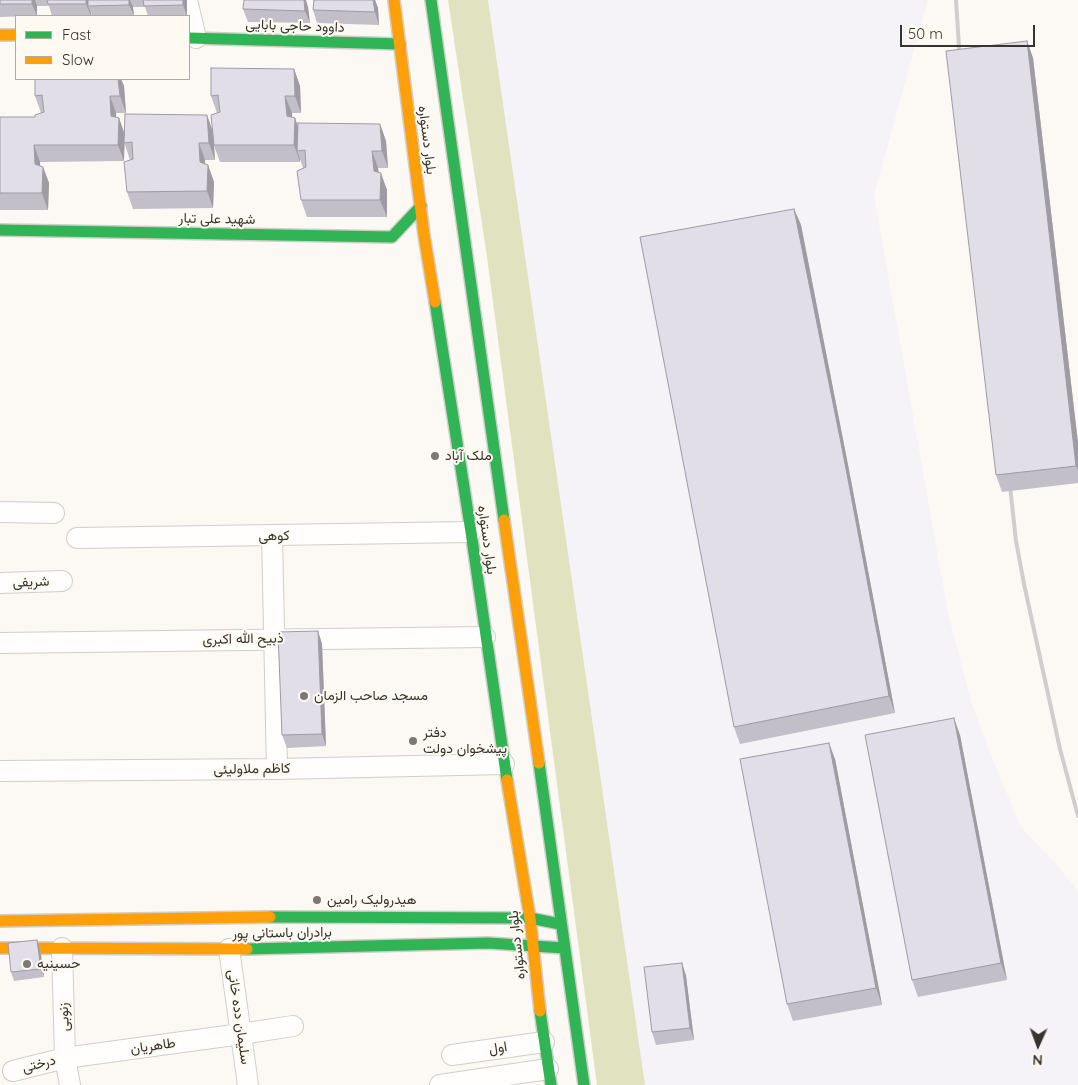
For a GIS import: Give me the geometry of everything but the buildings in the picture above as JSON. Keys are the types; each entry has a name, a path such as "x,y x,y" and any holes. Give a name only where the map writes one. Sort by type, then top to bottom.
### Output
{"main road":[{"name":"بلوار دستواره","path":"394,0 421,206 504,764 530,918 549,1077"},
{"name":"بلوار دستواره","path":"431,0 584,1085"},
{"path":"0,34 15,35"},
{"name":"داوود حاجی بابایی","path":"192,38 400,44"},
{"name":"شهید علی تبار","path":"0,230 392,237 421,206"},
{"name":"برادران باستانی پور","path":"0,921 226,917 530,918 560,924"},
{"name":"برادران باستانی پور","path":"0,948 229,949 488,943 564,948"}],"street":[{"path":"187,0 189,15"},
{"path":"190,23 192,38"},
{"path":"0,512 54,513"},
{"name":"کوهی","path":"77,538 471,532"},
{"path":"272,536 277,769"},
{"name":"شریفی","path":"0,583 62,581"},
{"name":"ذبیح الله اکبری","path":"0,643 274,638 485,637"},
{"name":"کاظم ملاولیئی","path":"0,772 504,764"},
{"name":"زنوبی","path":"62,948 65,1058 70,1085"},
{"name":"سلیمان دده خانی","path":"229,949 248,1085"},
{"path":"241,1034 293,1026"},
{"name":"طاهریان","path":"65,1058 241,1034"},
{"name":"اول","path":"452,1056 544,1042"},
{"name":"درختی","path":"13,1071 65,1058"},
{"path":"440,1085 549,1077"}],"shaded area":[{"path":"488,0 928,0 874,195 948,613 971,701 1021,827 1057,865 1078,892 1078,1085 645,1085"}],"green space":[{"path":"448,0 488,0 645,1085 597,1085 487,257"}],"railway":[{"path":"956,0 960,62"},
{"path":"1009,477 1016,541 1024,584 1060,749 1078,816"}],"traffic: fast":[{"path":"431,0 504,520"},
{"path":"190,38 400,44"},
{"path":"0,230 392,237 421,206"},
{"path":"435,302 507,780"},
{"path":"539,763 584,1085"},
{"path":"270,917 530,918 560,924"},
{"path":"247,949 488,943 564,948"},
{"path":"540,1011 551,1085"}],"traffic: slow":[{"path":"394,0 424,235 435,302"},
{"path":"0,35 15,35"},
{"path":"504,520 539,763"},
{"path":"507,780 530,918 540,1011"},
{"path":"0,921 270,917"},
{"path":"0,948 247,949"}],"place":[{"name":"ملک آباد","path":"435,456"},
{"name":"مسجد صاحب الزمان","path":"304,696"},
{"name":"دفتر پیشخوان دولت","path":"413,741"},
{"name":"هیدرولیک رامین","path":"317,900"},
{"name":"حسینیه","path":"27,964"}]}
